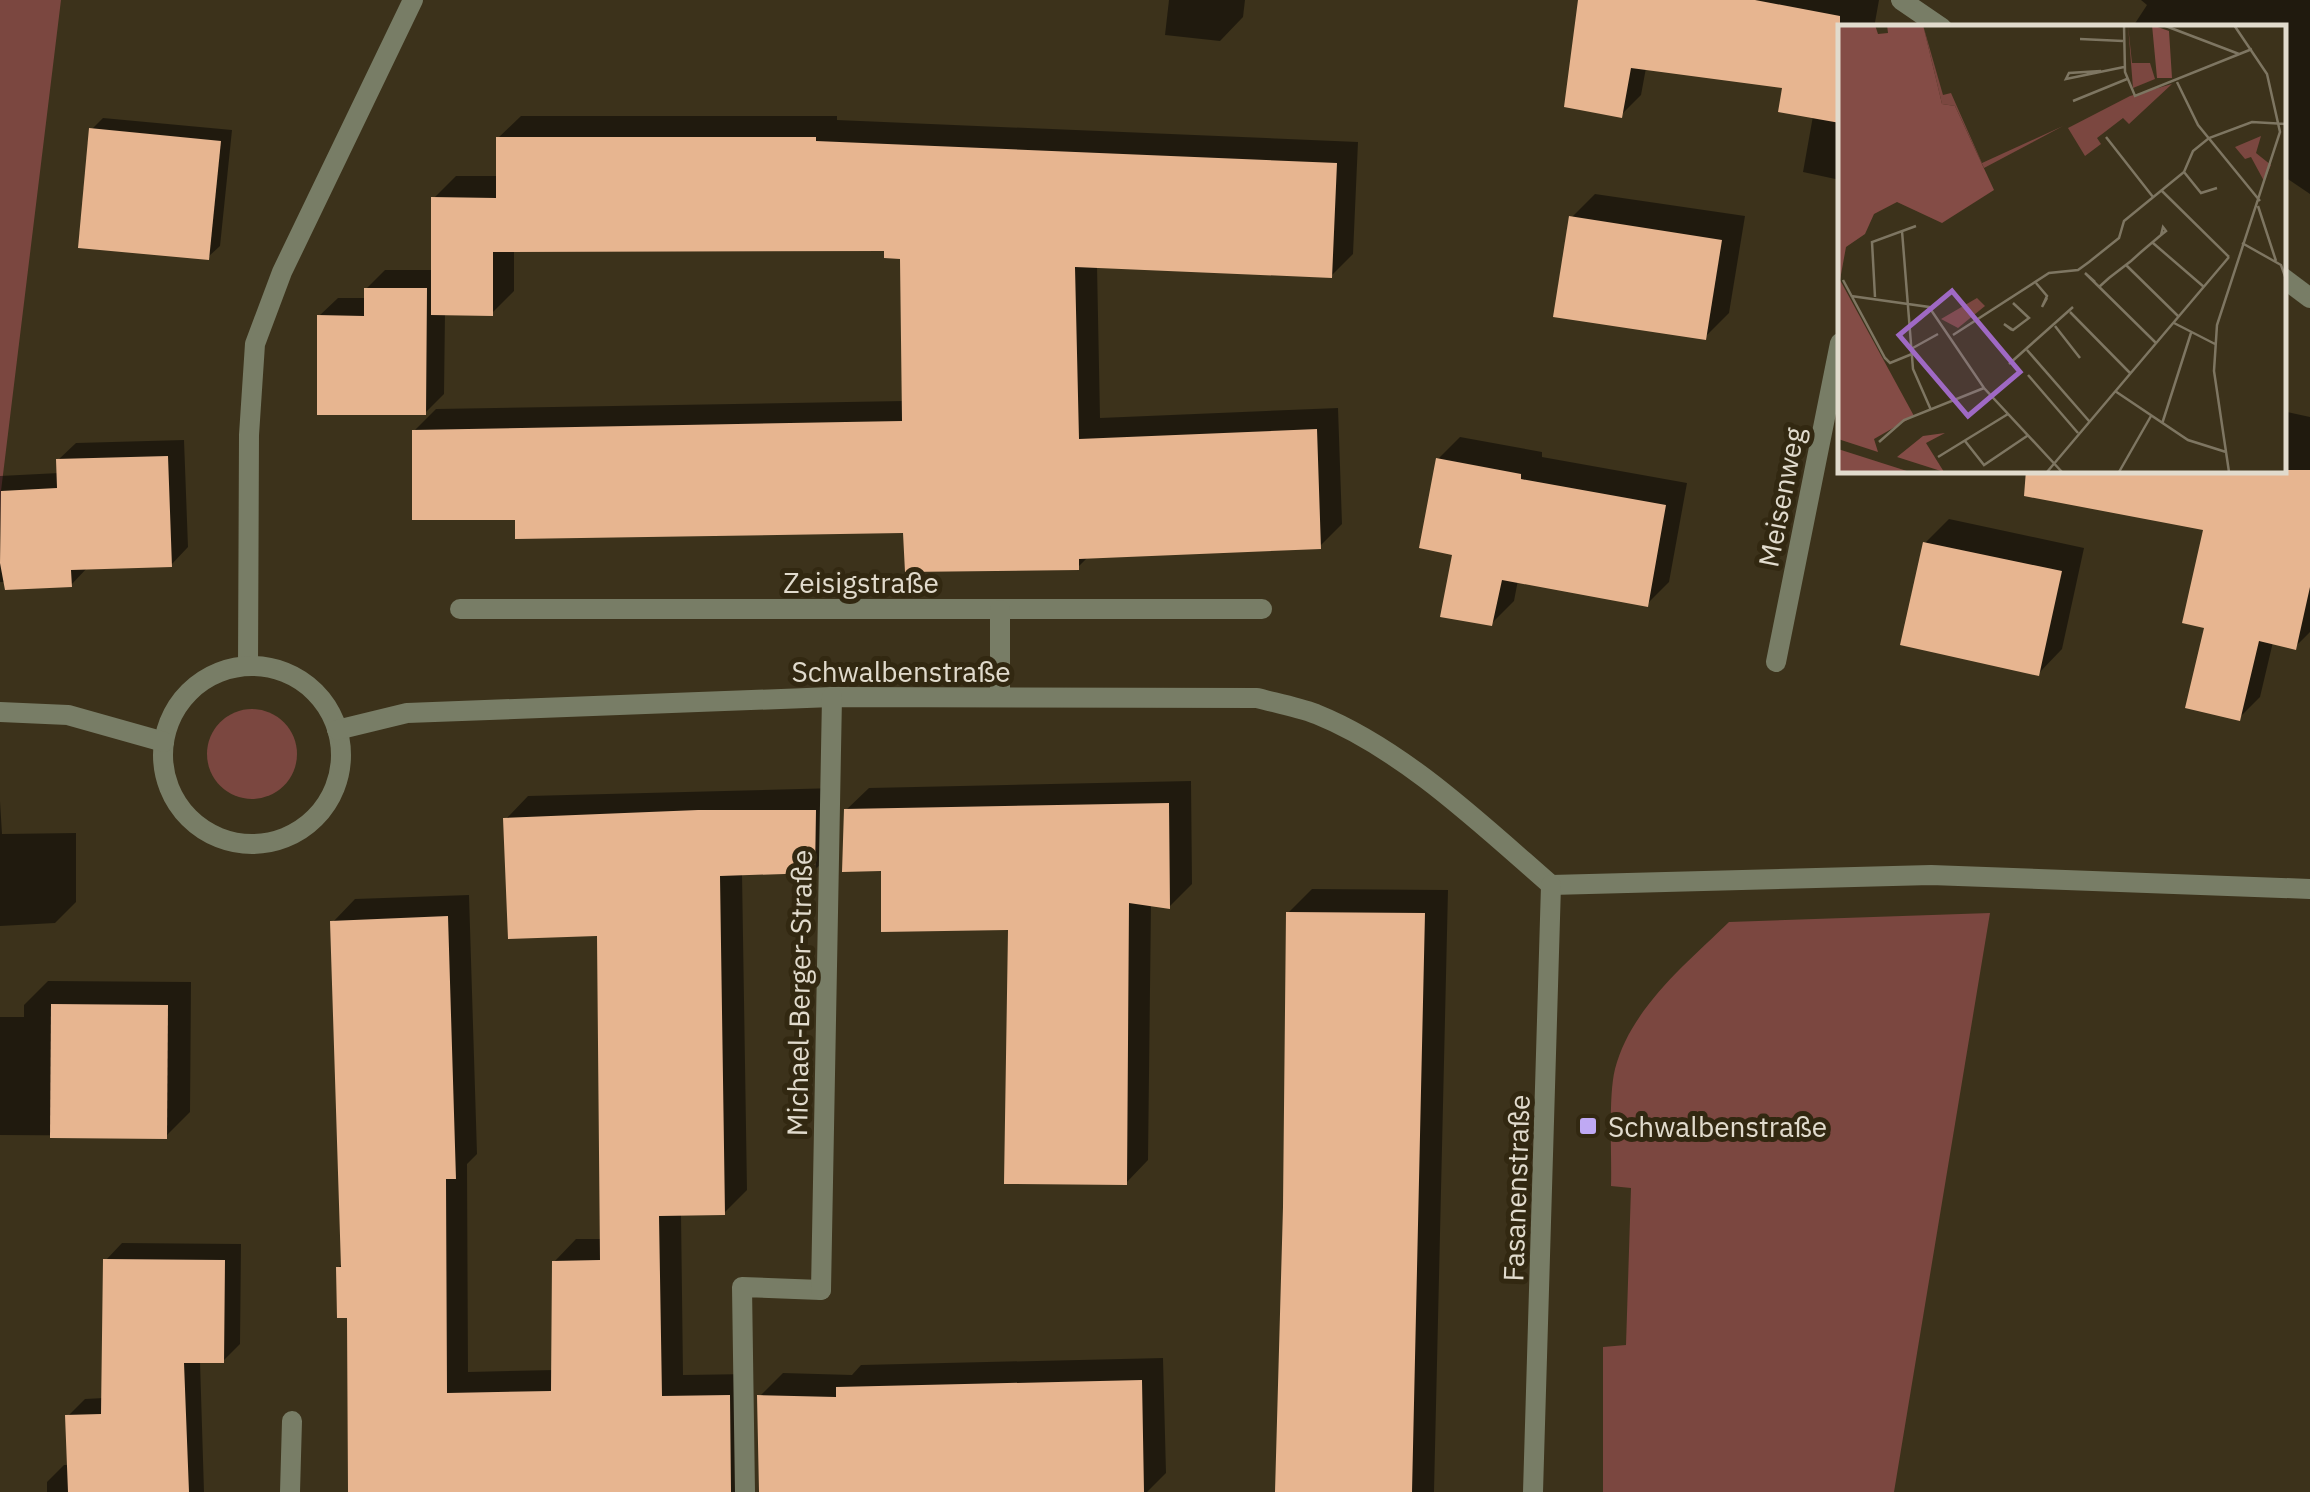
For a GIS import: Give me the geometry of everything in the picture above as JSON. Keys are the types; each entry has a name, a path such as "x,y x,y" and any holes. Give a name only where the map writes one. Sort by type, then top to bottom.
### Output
{"street":[{"path":"248,666 248,435 256,344 282,272 413,0"},
{"path":"1904,3 1937,25"},
{"path":"2285,279 2310,298"},
{"name":"Meisenweg","path":"1776,662 1838,353"},
{"name":"Zeisigstraße","path":"460,608 1262,609"},
{"path":"1000,610 1000,698"},
{"path":"248,666 269,667 295,676 318,694 334,718 336,730 341,746 339,774 328,800 309,824 282,838 253,844 224,840 196,824 176,803 165,774 164,742 172,716 190,691 213,674 248,666"},
{"name":"Schwalbenstraße","path":"336,730 407,713 832,697 1257,698 1316,714 1375,745 1448,797 1552,884"},
{"name":"Michael-Berger-Straße","path":"746,1492 742,1287 821,1290 832,697"},
{"path":"0,712 68,714 164,742"},
{"path":"1552,884 1932,875 2310,889"},
{"name":"Fasanenstraße","path":"1534,1492 1552,884"},
{"path":"290,1492 292,1421"}],"shaded area":[{"path":"0,0 61,0 1,491 0,537"},
{"path":"252,709 284,722 297,754 284,786 252,799 220,786 207,754 220,722"},
{"path":"1990,913 1894,1492 1603,1492 1603,1347 1626,1345 1631,1188 1611,1186 1612,1095 1615,1069 1634,1026 1662,988 1729,922"}],"building":[{"path":"1578,0 1755,0 1840,16 1838,123 1778,112 1782,88 1631,68 1622,118 1564,107"},
{"path":"89,128 221,141 209,260 78,248"},
{"path":"496,137 816,137 816,141 1337,163 1332,278 1075,267 1079,439 1317,429 1321,549 1079,559 1079,570 905,572 903,533 515,539 515,520 412,520 412,430 902,421 900,259 884,258 884,251 493,252 493,316 431,315 431,197 496,198"},
{"path":"1569,216 1722,240 1706,340 1553,317"},
{"path":"364,288 427,288 426,415 317,415 317,315 364,316"},
{"path":"168,456 172,567 71,570 72,587 5,590 0,563 1,491 57,488 56,459"},
{"path":"1436,458 1521,474 1521,479 1666,505 1648,607 1502,580 1492,626 1440,617 1452,555 1419,548"},
{"path":"2310,470 2310,587 2296,650 2259,641 2240,721 2185,708 2204,628 2182,623 2203,530 2024,496 2026,472"},
{"path":"1923,542 2062,571 2039,676 1900,645"},
{"path":"1169,803 1170,909 1129,903 1127,1185 1004,1184 1008,930 881,932 881,871 842,872 844,809"},
{"path":"698,810 816,810 815,873 720,876 725,1215 659,1216 662,1396 730,1395 731,1492 348,1492 347,1318 337,1318 336,1267 341,1267 330,921 448,916 456,1179 446,1179 447,1393 551,1391 552,1261 600,1260 597,936 508,939 503,818"},
{"path":"1286,912 1425,913 1412,1492 1275,1492"},
{"path":"51,1004 168,1005 167,1139 50,1138"},
{"path":"103,1259 225,1260 224,1363 184,1363 189,1492 68,1492 65,1415 101,1414"},
{"path":"1142,1380 1144,1492 759,1492 757,1395 836,1397 836,1387"}],"place":[{"name":"Schwalbenstraße","path":"1588,1126"}]}
